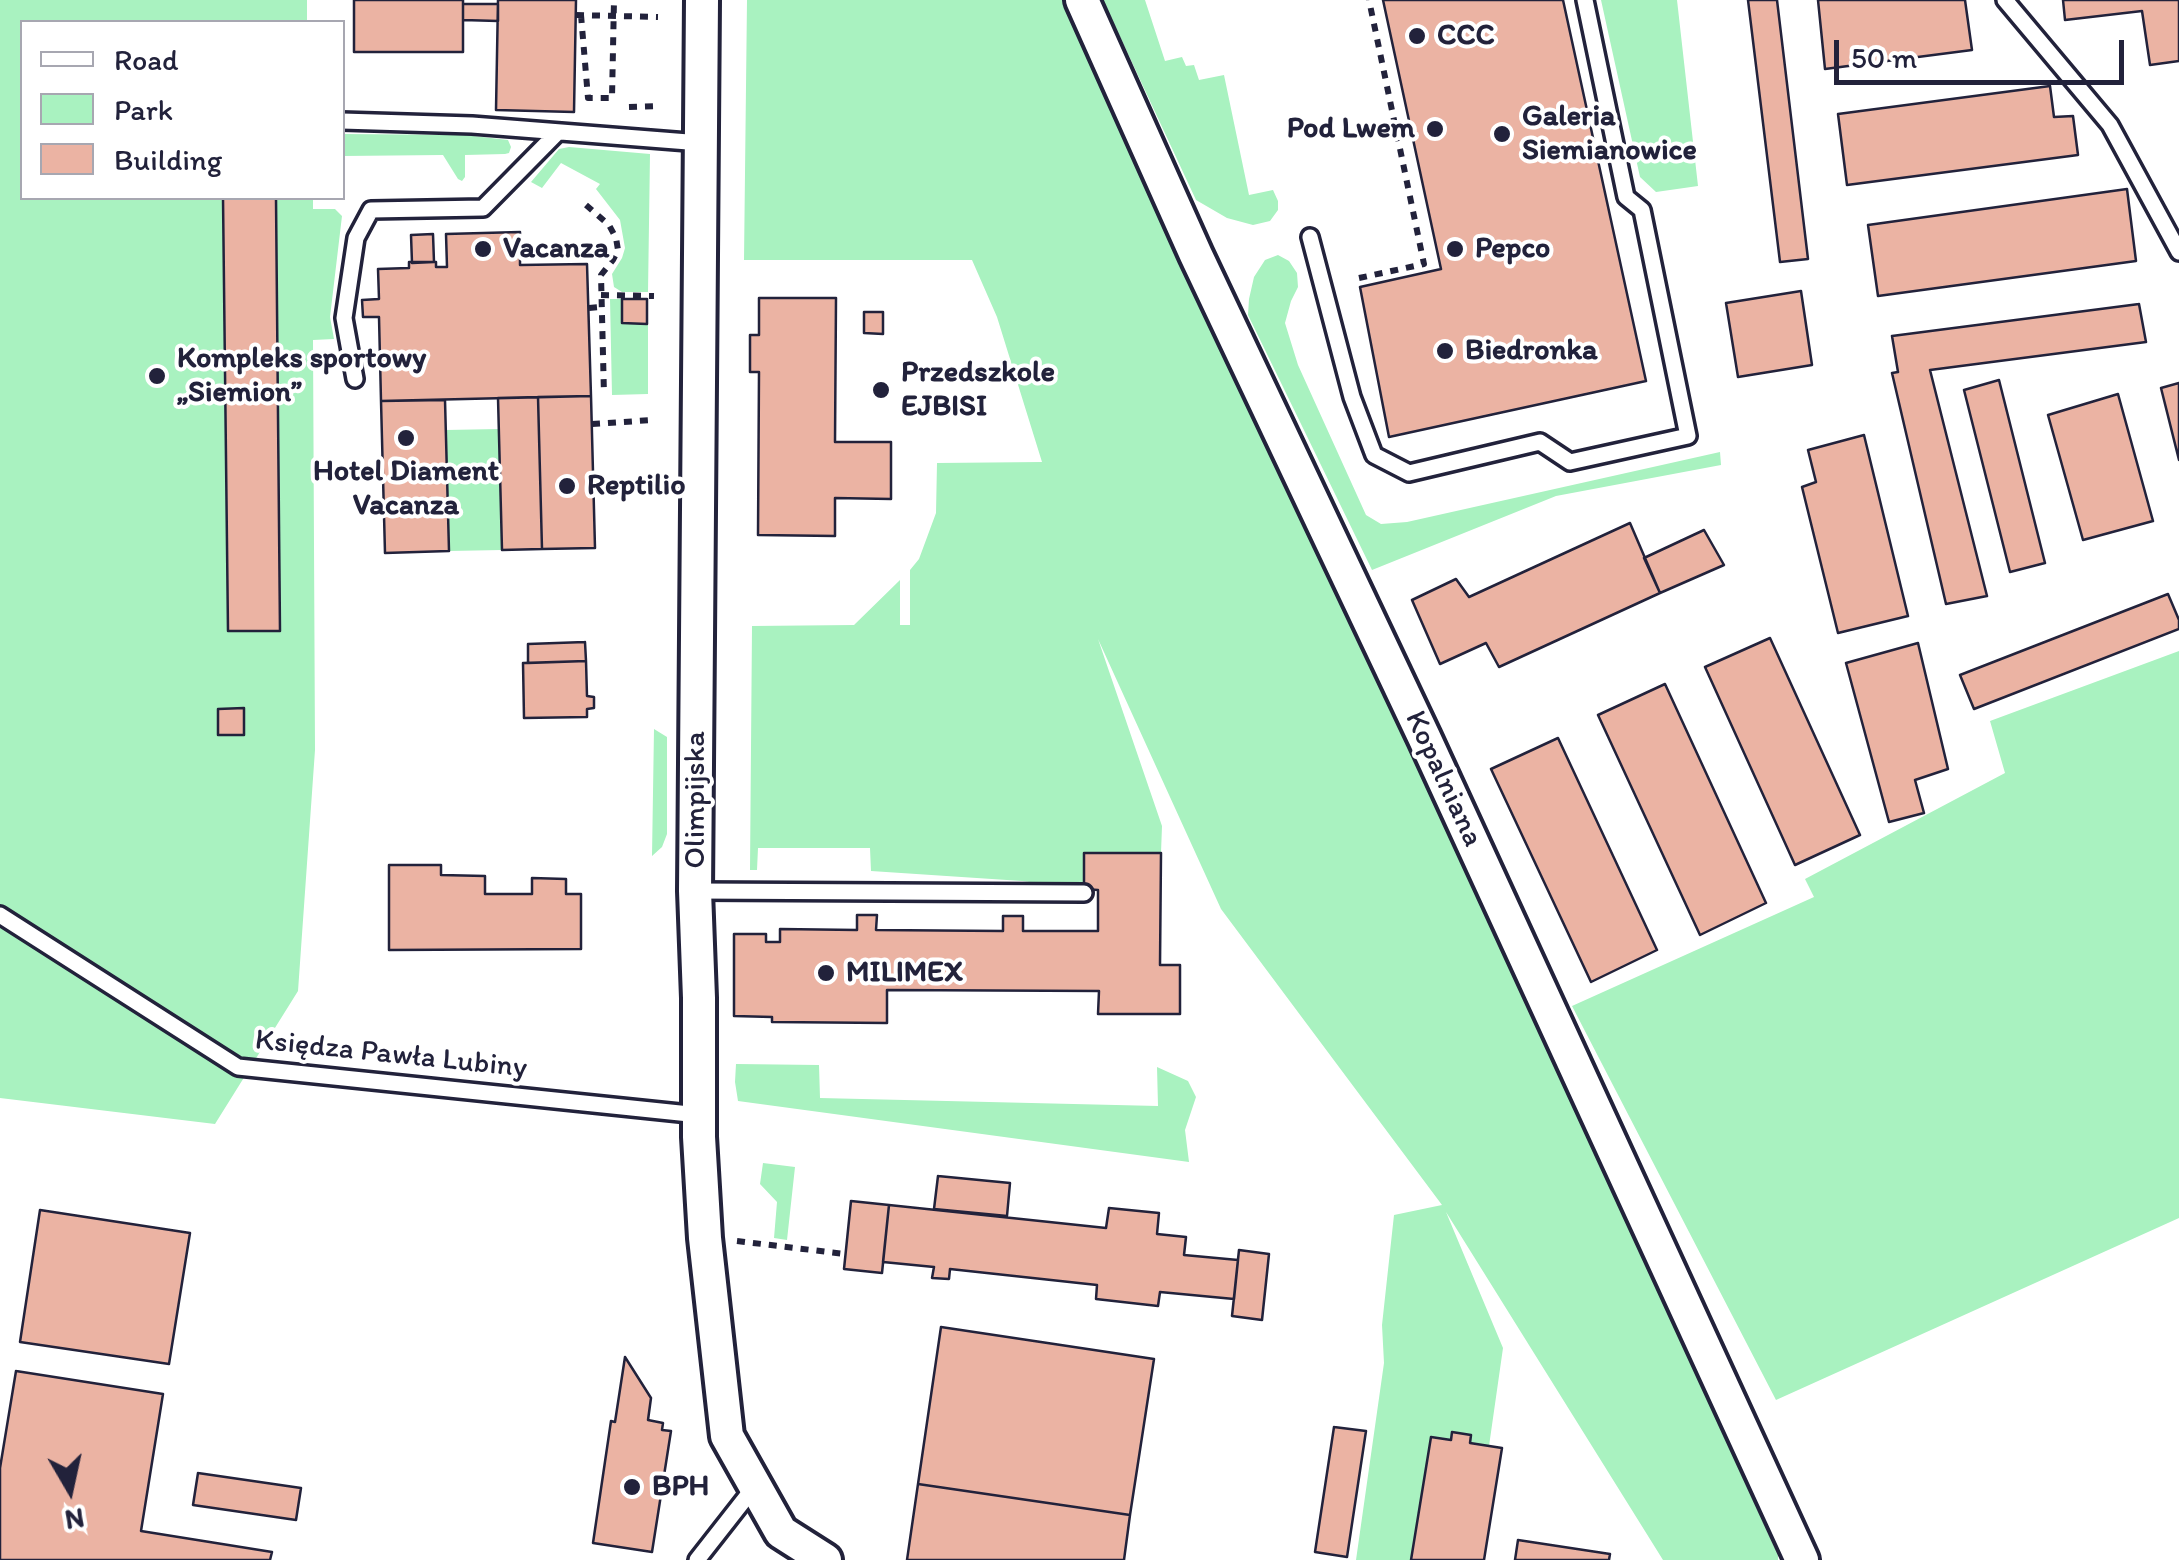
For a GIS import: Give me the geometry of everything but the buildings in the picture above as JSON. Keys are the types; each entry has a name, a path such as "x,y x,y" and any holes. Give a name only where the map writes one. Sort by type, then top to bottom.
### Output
{"street":[{"name":"Olimpijska","path":"702,0 695,891 705,1238 727,1436 781,1532 825,1560"},
{"name":"Kopalniana","path":"1082,0 1196,255 1424,737 1802,1560"}],"lane":[{"path":"1310,236 1352,397 1374,455 1409,474 1540,442 1570,462 1688,436 1642,210 1626,197 1586,0"},
{"path":"2004,0 2110,125 2179,252"},
{"path":"345,121 472,124 701,143"},
{"path":"355,379 344,318 356,238 371,210 483,208 558,132"},
{"path":"695,891 1084,893"},
{"name":"Księdza Pawła Lubiny","path":"0,915 238,1067 699,1115"},
{"path":"698,1560 755,1486"}],"path":[{"path":"614,0 614,16 614,27 612,98 588,98 578,15 614,16 658,17"},
{"path":"1359,278 1424,264 1369,0"},
{"path":"586,205 609,225 618,250 600,275 604,396"},
{"path":"601,295 654,296"},
{"path":"588,308 602,307"},
{"path":"592,424 653,420"},
{"path":"748,1242 846,1254"}],"green space":[{"name":"Kompleks sportowy „Siemion”","path":"0,0 307,0 307,20 20,20 20,200 313,200 313,209 335,209 342,216 330,317 334,339 313,340 315,750 298,991 215,1124 0,1098"},
{"path":"747,0 1064,0 1325,562 1778,1560 1663,1560 1446,1212 1503,1348 1489,1446 1470,1443 1471,1435 1453,1432 1451,1440 1431,1437 1411,1560 1356,1560 1384,1363 1382,1325 1394,1215 1442,1205 1221,909 1098,639 1162,826 1161,853 1085,853 1084,889 871,871 870,848 758,848 757,870 750,870 752,626 854,625 900,580 900,625 910,625 910,570 919,559 936,513 937,463 1042,462 997,317 972,260 744,260"},
{"path":"1103,0 1145,0 1165,61 1182,57 1186,66 1194,65 1199,80 1224,75 1249,195 1273,190 1278,201 1278,210 1270,221 1253,225 1227,218 1196,200"},
{"path":"1601,0 1677,0 1698,186 1656,192 1640,177"},
{"path":"345,134 465,135 508,140 511,147 505,154 465,155 462,181 443,155 345,156"},
{"path":"559,149 650,154 648,292 622,292 614,287 612,274 625,248 620,220 596,189 600,184 561,163 542,188 531,182"},
{"path":"1278,255 1289,261 1297,273 1298,287 1285,323 1298,365 1366,515 1381,524 1407,522 1720,452 1721,465 1556,496 1372,570 1248,315 1254,277 1265,260"},
{"path":"610,299 622,299 622,323 648,324 648,394 612,395"},
{"path":"499,429 502,550 449,551 446,430"},
{"path":"2179,651 2179,1218 1776,1400 1572,1006 1814,897 1805,879 2005,773 1990,721"},
{"path":"654,729 667,737 667,834 662,847 652,856"},
{"path":"736,1064 819,1065 820,1098 1158,1106 1157,1067 1188,1081 1196,1097 1185,1130 1189,1162 738,1101"},
{"path":"763,1163 795,1167 787,1240 774,1238 777,1202 760,1184"}],"place":[{"name":"CCC","path":"1417,36"},
{"name":"Pod Lwem","path":"1435,129"},
{"name":"Galeria Siemianowice","path":"1502,134"},
{"name":"Vacanza","path":"483,249"},
{"name":"Pepco","path":"1455,249"},
{"name":"Biedronka","path":"1445,351"},
{"name":"Kompleks sportowy „Siemion”","path":"157,376"},
{"name":"Przedszkole EJBISI","path":"881,390"},
{"name":"Hotel Diament Vacanza","path":"406,438"},
{"name":"Reptilio","path":"567,486"},
{"name":"MILIMEX","path":"826,973"},
{"name":"BPH","path":"632,1487"}]}
